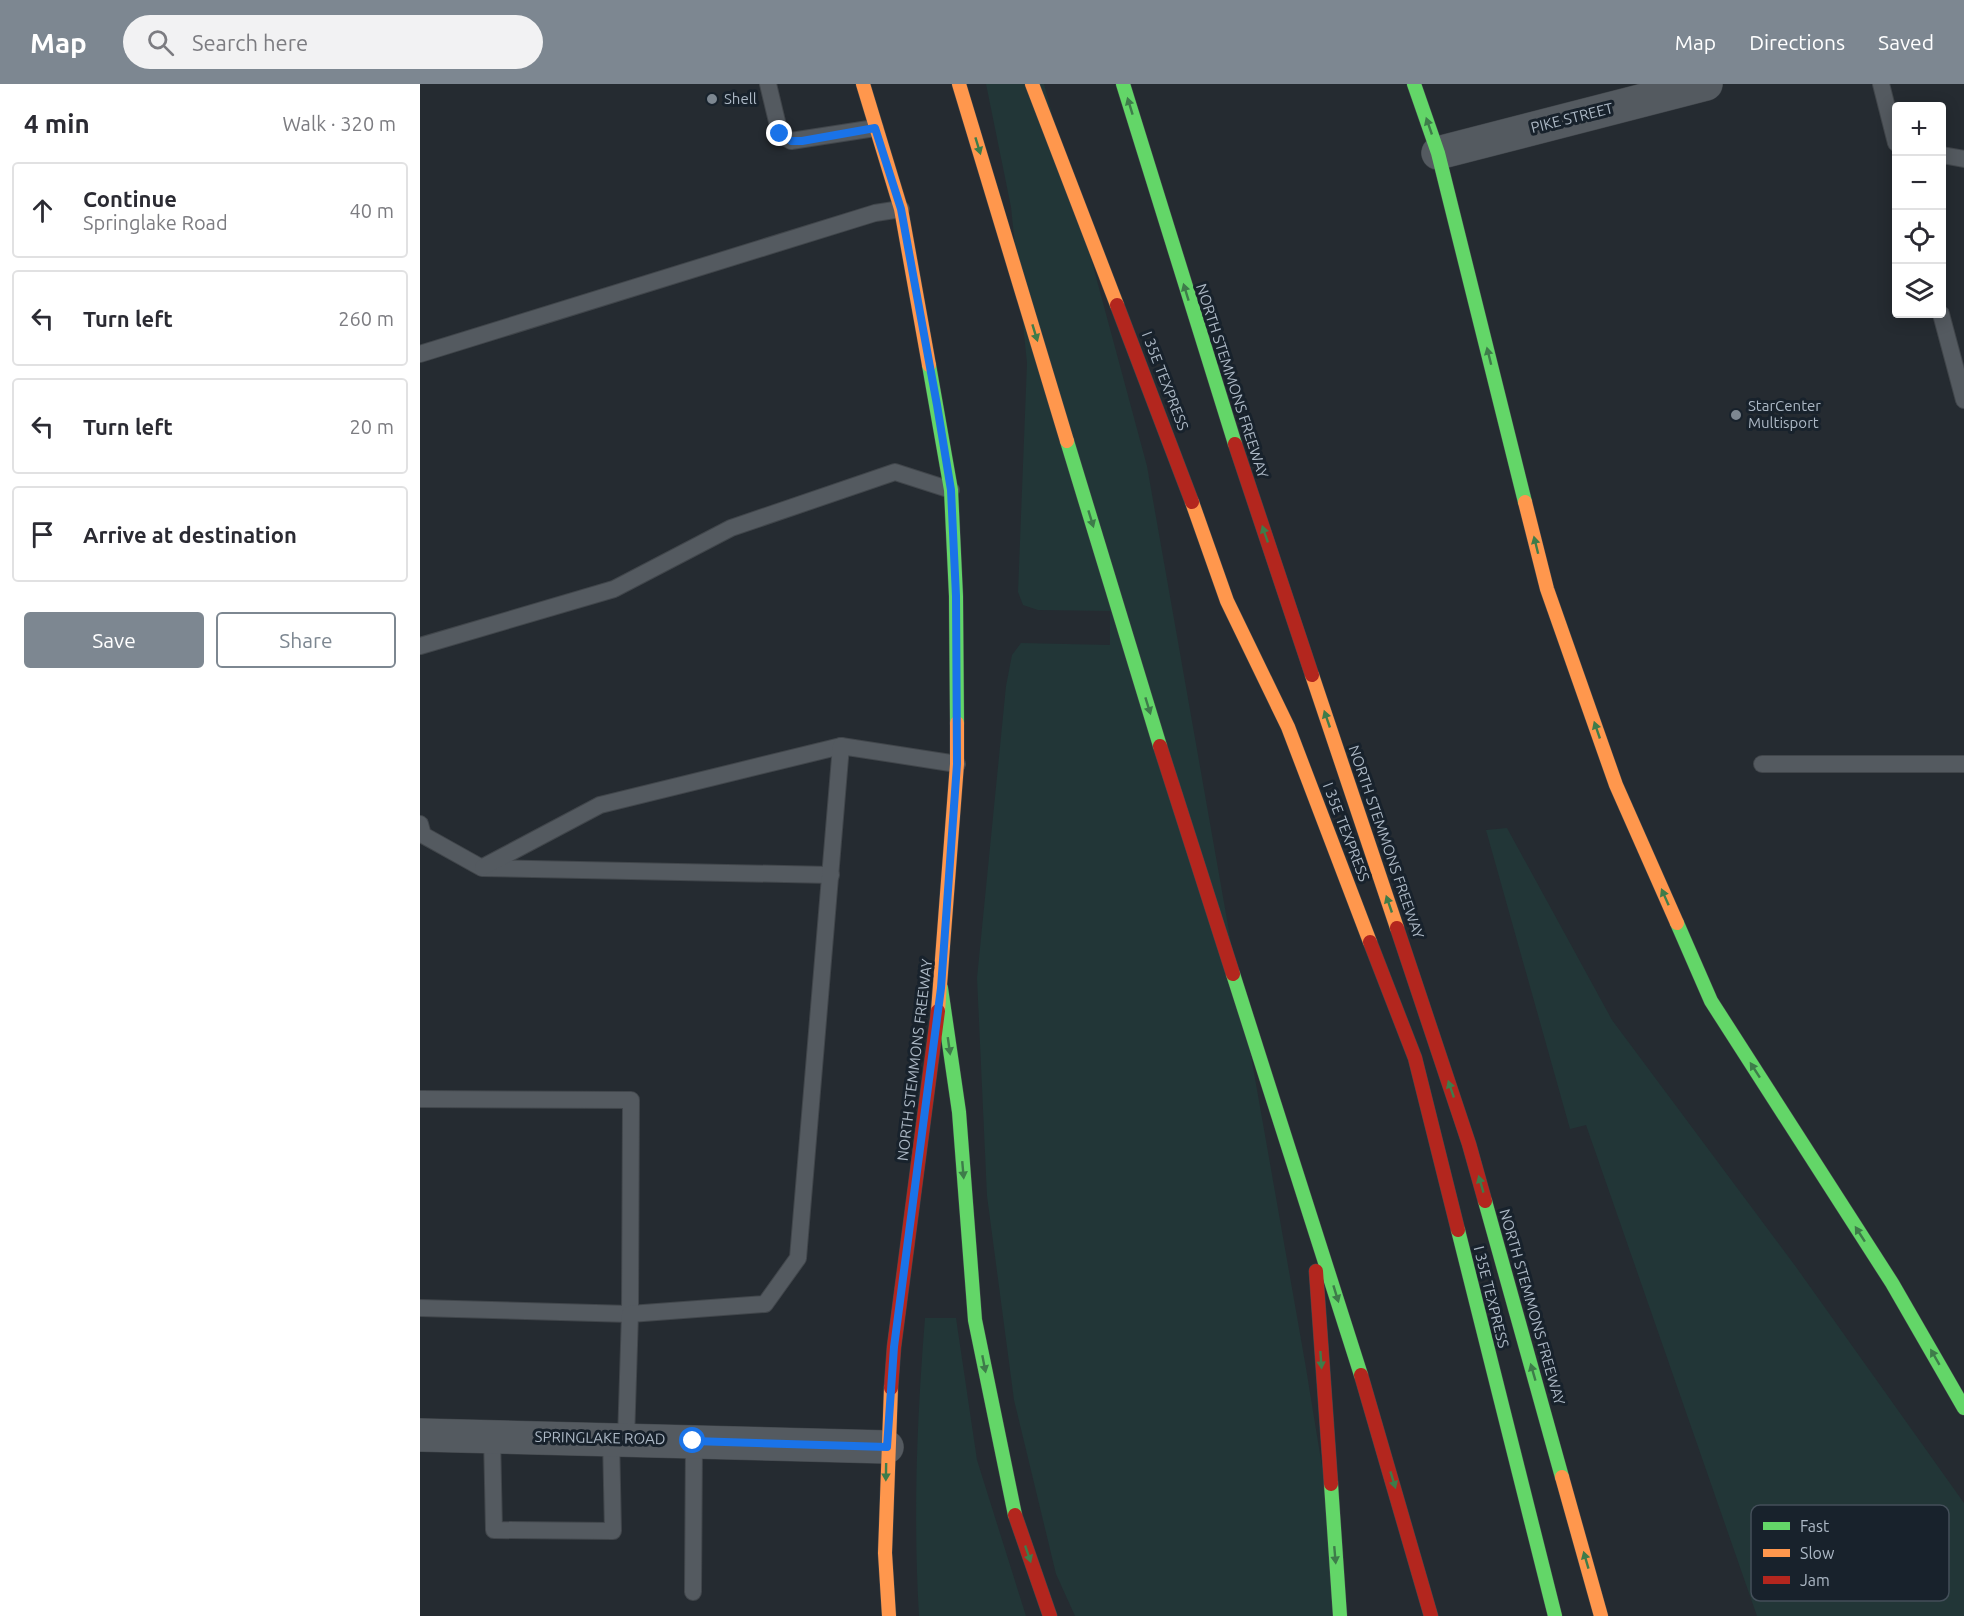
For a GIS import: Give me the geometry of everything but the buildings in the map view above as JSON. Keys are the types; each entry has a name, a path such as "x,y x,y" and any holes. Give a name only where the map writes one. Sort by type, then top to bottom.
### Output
{"main road":[{"name":"NORTH STEMMONS FREEWAY","path":"863,84 901,209 951,490 956,596 957,764 941,988 894,1347 887,1447 885,1553 889,1616"},
{"name":"I 35E TEXPRESS","path":"1032,84 1177,460 1227,601 1288,727 1415,1058 1555,1616"},
{"name":"NORTH STEMMONS FREEWAY","path":"1123,84 1203,348 1469,1144 1601,1616"},
{"path":"1414,84 1438,153 1547,589 1616,785 1711,1001 1892,1283 1964,1408"},
{"path":"960,87 1184,827 1313,1218 1395,1487 1431,1616"},
{"path":"941,988 959,1112 975,1320 1013,1510 1050,1616"},
{"path":"1313,1218 1340,1616"}],"street":[{"name":"PIKE STREET","path":"1438,153 1706,84"},
{"name":"SPRINGLAKE ROAD","path":"420,1435 887,1447"}],"lane":[{"path":"768,84 780,134 791,141 875,128"},
{"path":"1881,84 1892,127"},
{"path":"1946,156 1964,159"},
{"path":"420,354 875,213 901,209"},
{"path":"1942,318 1964,400"},
{"path":"420,646 614,590 731,528 895,472 951,490"},
{"path":"420,1308 630,1314 765,1304 798,1258 841,746"},
{"path":"482,868 600,805 841,746 957,764"},
{"path":"1762,764 1964,764"},
{"path":"420,824 423,835 482,868 831,875"},
{"path":"420,1099 631,1100 630,1314 618,1439 613,1531 494,1530 492,1436"},
{"path":"693,1441 693,1592"}],"green space":[{"path":"986,84 1044,84 1147,466 1305,1362 1339,1570 1339,1616 1075,1616 1056,1574 1014,1400 987,1196 977,978 1006,686 1012,655 1021,643 1110,645 1110,611 1038,610 1023,605 1018,592 1027,363 1011,207"},
{"path":"1507,828 1612,1020 1796,1267 1964,1503 1964,1616 1757,1616 1752,1601 1949,1601 1949,1505 1751,1505 1751,1599 1586,1125 1570,1129 1486,830"},
{"path":"925,1318 956,1318 977,1460 1026,1616 919,1616 916,1541 917,1467"}],"traffic: fast":[{"path":"1123,84 1235,444"},
{"path":"1414,84 1438,153 1525,502"},
{"path":"929,365 951,490 956,596 957,723"},
{"path":"1067,441 1160,746"},
{"path":"1677,923 1711,1001 1892,1283 1964,1408"},
{"path":"1233,974 1361,1375"},
{"path":"941,988 959,1112 975,1320 1015,1515"},
{"path":"1485,1201 1562,1477"},
{"path":"1458,1230 1555,1616"},
{"path":"1331,1484 1340,1616"}],"traffic: slow":[{"path":"863,84 901,209 929,365"},
{"path":"959,84 1067,441"},
{"path":"1032,84 1117,305"},
{"path":"1192,502 1227,601 1288,727 1370,942"},
{"path":"1525,502 1547,589 1616,785 1677,923"},
{"path":"1312,675 1397,928"},
{"path":"938,1011 957,764 957,723"},
{"path":"889,1616 885,1553 891,1388"},
{"path":"1562,1477 1601,1616"}],"traffic: jam":[{"path":"1117,305 1192,502"},
{"path":"1235,444 1312,675"},
{"path":"1160,746 1233,974"},
{"path":"1397,928 1469,1144 1485,1201"},
{"path":"1370,942 1415,1058 1458,1230"},
{"path":"891,1388 894,1347 938,1011"},
{"path":"1316,1271 1331,1484"},
{"path":"1361,1375 1431,1616"},
{"path":"1015,1515 1050,1616"}],"place":[{"name":"Shell","path":"712,99"},
{"name":"StarCenter Multisport","path":"1736,415"}],"route":[{"path":"693,1441 887,1447 894,1347 941,988 957,764 956,596 951,490 901,209 875,128 802,141 791,141 780,134"}]}
